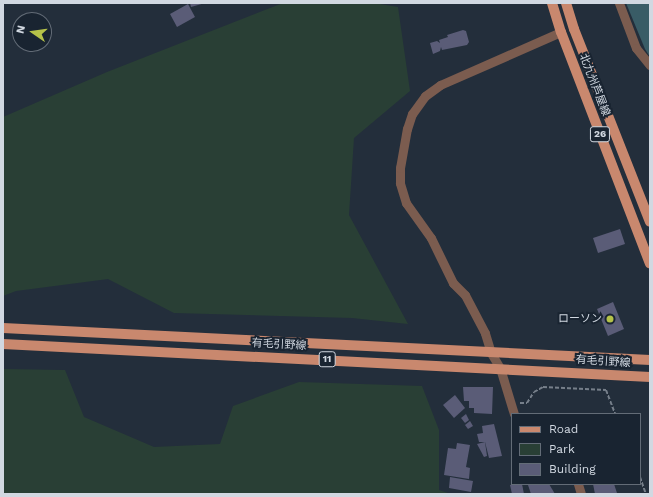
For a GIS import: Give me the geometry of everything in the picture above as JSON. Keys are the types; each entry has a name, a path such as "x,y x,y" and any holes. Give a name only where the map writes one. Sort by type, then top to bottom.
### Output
{"main road":[{"name":"北九州芦屋線","path":"552,3 561,32 650,264"},
{"name":"北九州芦屋線","path":"566,3 574,29 650,222"},
{"name":"有毛引野線","path":"3,328 650,360"},
{"name":"有毛引野線","path":"3,344 500,368 650,377"}],"street":[{"path":"619,3 636,48 650,66"},
{"path":"514,413 500,368 491,353 485,333 465,295 453,283 431,238 406,203 400,184 400,168 407,129 412,114 424,96 440,85 561,32"}],"path":[{"path":"512,404 527,403 534,392 543,388 606,390 616,413"},
{"path":"641,481 646,494"}],"green space":[{"path":"283,3 374,3 398,7 410,91 354,138 349,215 408,324 352,318 174,313 108,279 16,291 3,296 3,117 107,72"},
{"path":"3,369 65,370 84,417 154,447 220,444 233,406 299,382 422,386 439,430 439,490 451,494 3,494"}],"water":[{"path":"626,3 650,3 650,57 645,49"}],"building":[{"path":"190,3 205,3 191,7"},
{"path":"188,4 195,17 177,27 170,14"},
{"path":"463,30 466,31 469,42 467,45 442,50 441,47 440,51 433,54 430,43 437,41 440,43 439,40 448,37 447,35"},
{"path":"620,229 625,244 598,253 593,238"},
{"name":"ローソン","path":"613,302 624,329 608,336 597,309"},
{"path":"463,387 493,387 492,414 474,413 474,408 469,408 469,401 464,401"},
{"path":"455,395 465,408 454,418 443,405"},
{"path":"466,414 469,420 465,423 461,418"},
{"path":"470,421 473,426 468,429 465,425"},
{"path":"494,424 502,456 489,458 485,442 479,442 477,434 483,433 482,426"},
{"path":"485,442 487,456 484,457 477,444"},
{"path":"457,443 470,445 466,467 470,468 469,479 444,475 448,448 456,449"},
{"path":"450,477 473,481 471,492 449,488"},
{"path":"510,485 522,485 524,494 512,494"},
{"path":"528,485 550,485 555,494 531,494"},
{"path":"593,485 614,485 617,493 595,494"}],"place":[{"name":"ローソン","path":"610,319"}]}
